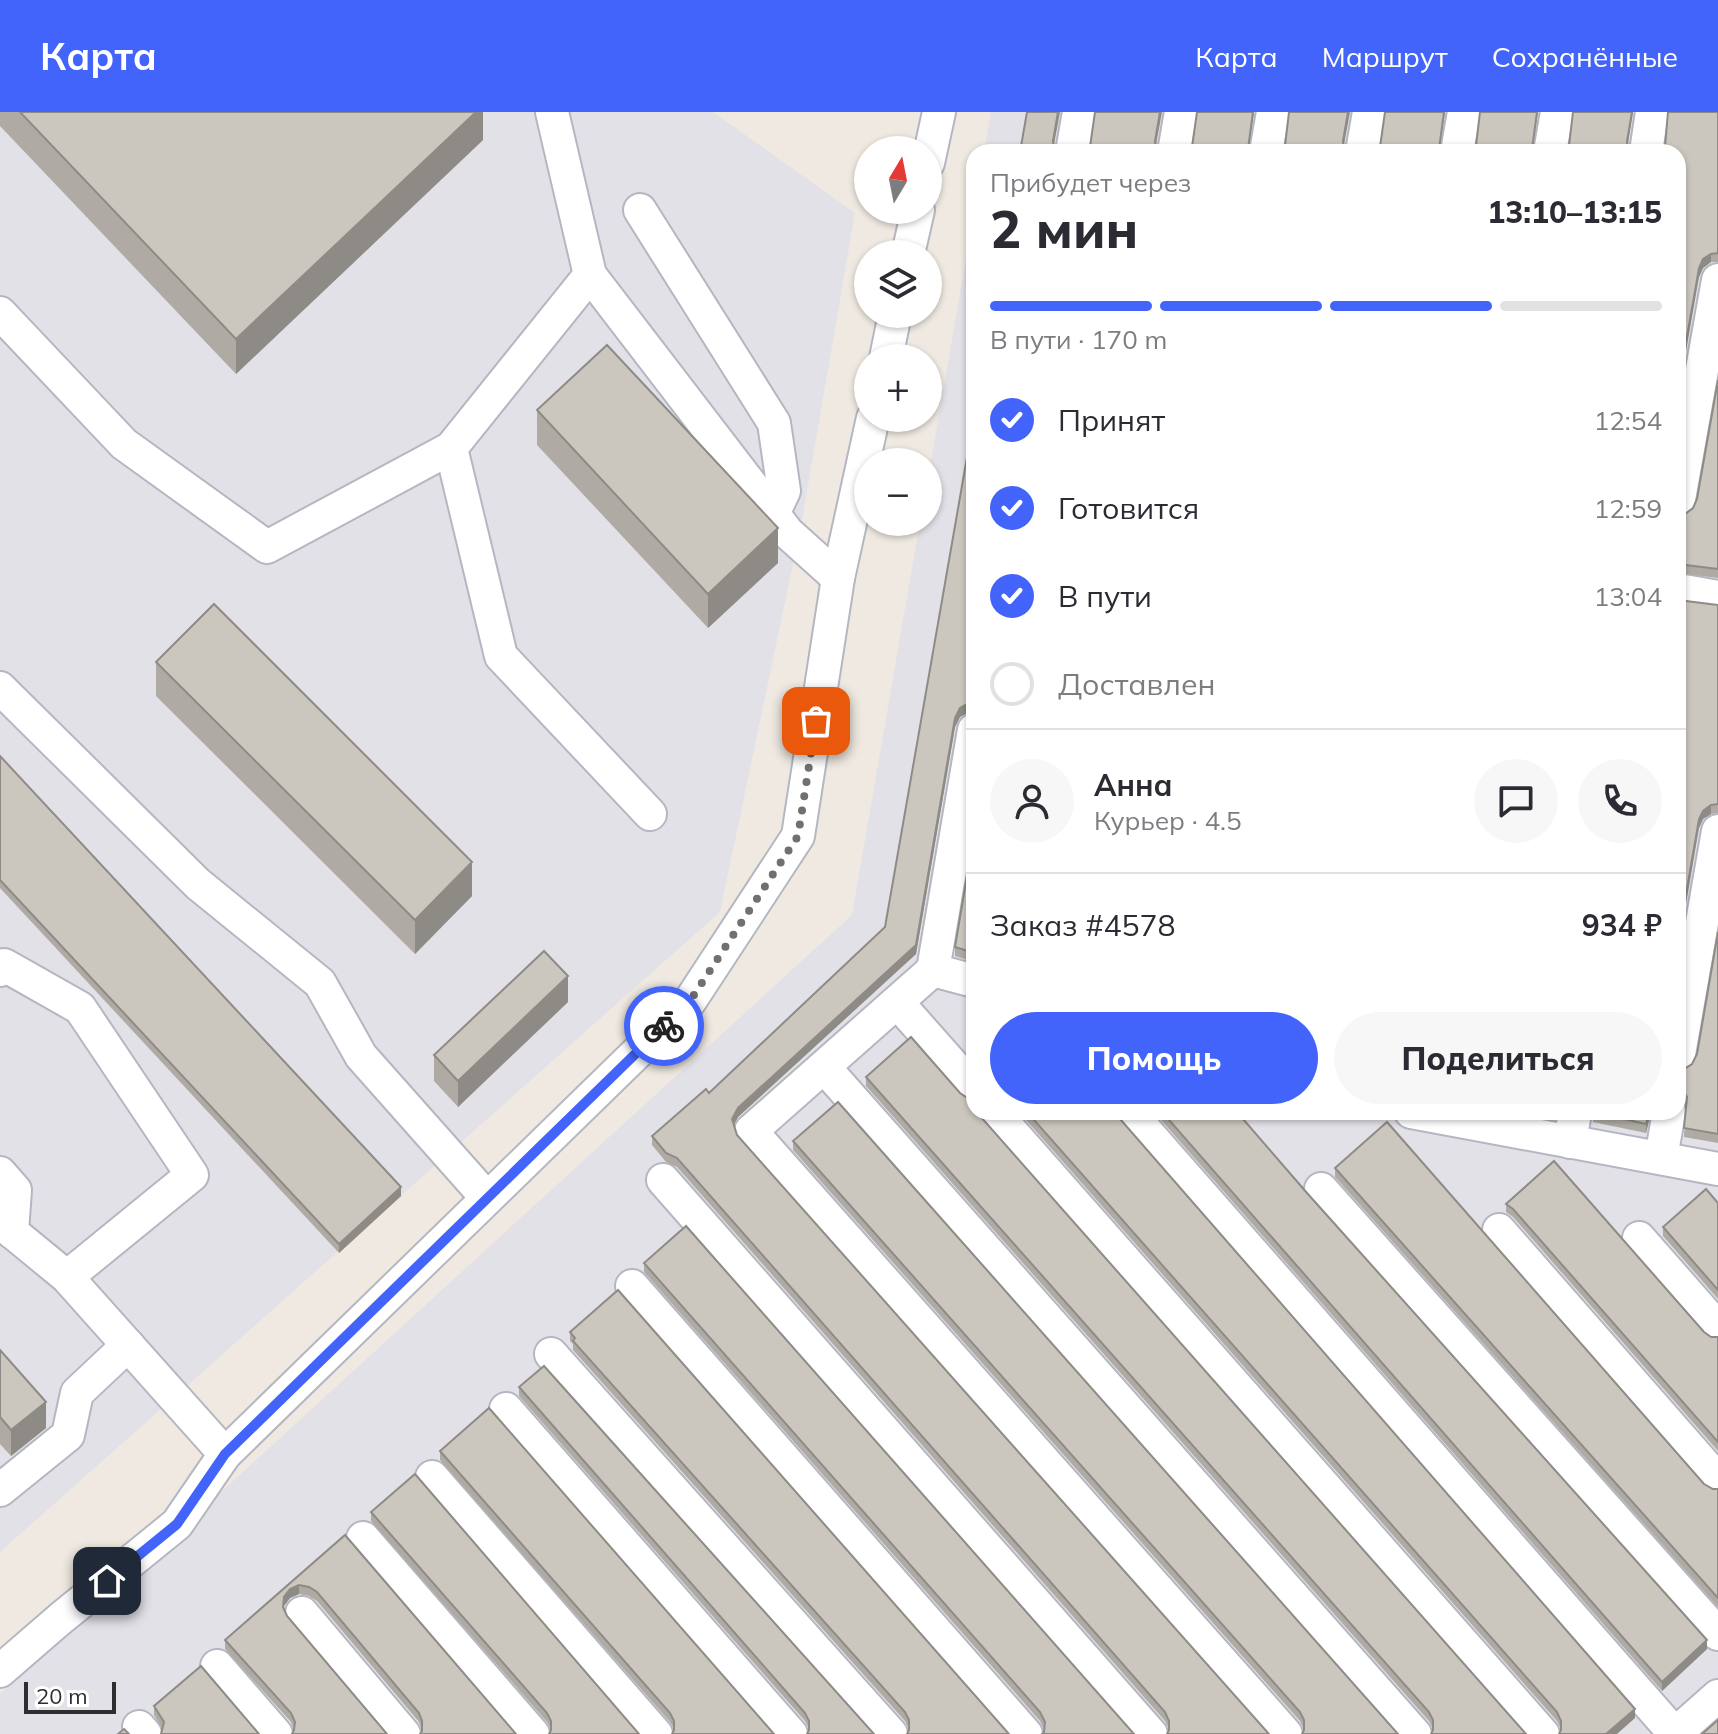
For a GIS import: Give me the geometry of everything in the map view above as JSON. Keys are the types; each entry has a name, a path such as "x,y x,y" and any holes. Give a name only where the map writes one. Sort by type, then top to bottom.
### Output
{"street":[{"path":"552,112 590,275 788,533 838,578"},
{"path":"934,136 939,112"},
{"path":"1073,144 1079,112"},
{"path":"1175,144 1181,112"},
{"path":"1267,144 1273,112"},
{"path":"1363,144 1369,112"},
{"path":"1458,144 1464,112"},
{"path":"1551,144 1557,112"},
{"path":"1647,144 1652,112"},
{"path":"640,210 774,423 784,491 773,514"},
{"path":"0,313 124,444 267,547 451,448 590,275"},
{"path":"1686,460 1718,280"},
{"path":"0,1671 177,1524 225,1454 690,1001 798,836 838,578 870,432"},
{"path":"451,448 501,656 650,814"},
{"path":"1686,591 1718,597"},
{"path":"0,688 198,884 320,983 361,1056 487,1198"},
{"path":"966,777 933,970 751,1131 1286,1734"},
{"path":"1686,1014 1718,831"},
{"path":"0,970 4,965 80,1008 192,1175 67,1277"},
{"path":"933,970 966,979"},
{"path":"897,1002 966,1080"},
{"path":"824,1067 1415,1734"},
{"path":"1001,1120 1543,1734"},
{"path":"1500,1120 1573,1127 1661,1158 1718,1169"},
{"path":"1661,1158 1668,1120"},
{"path":"1138,1122 1675,1734 1718,1696"},
{"path":"0,1173 15,1190 6,1227 67,1277 225,1454"},
{"path":"663,1180 1151,1734"},
{"path":"1321,1189 1718,1634"},
{"path":"1499,1230 1718,1480"},
{"path":"1639,1238 1718,1328"},
{"path":"632,1286 1026,1734"},
{"path":"0,1490 68,1435 77,1393 128,1345"},
{"path":"551,1354 891,1734"},
{"path":"506,1409 791,1734"},
{"path":"432,1477 656,1734"},
{"path":"363,1538 533,1734"},
{"path":"302,1613 404,1734"},
{"path":"217,1666 276,1734"}],"shaded area":[{"path":"0,112 713,112 854,212 801,526 720,912 0,1552"},
{"path":"991,112 1718,112 1718,1734 0,1734 0,1694 852,915 918,536 942,536 942,448 933,448 936,432 942,432 942,397 966,258 966,1120 1686,1120 1686,144 985,144"}],"building":[{"path":"20,112 476,112 236,339"},
{"path":"1027,112 1058,112 1053,144 1021,144"},
{"path":"1095,112 1160,112 1155,144 1090,144"},
{"path":"1197,112 1253,112 1249,144 1192,144"},
{"path":"1289,112 1348,112 1343,144 1285,144"},
{"path":"1385,112 1444,112 1440,144 1380,144"},
{"path":"1480,112 1537,112 1533,144 1476,144"},
{"path":"1573,112 1632,112 1627,144 1569,144"},
{"path":"1668,112 1718,112 1718,253 1703,259 1699,268 1686,342 1686,144 1665,144"},
{"path":"607,345 778,528 708,594 537,410"},
{"path":"1718,380 1718,569 1686,565 1686,513 1697,499"},
{"path":"966,463 966,705 960,708 955,718 916,945 738,1108 732,1119 737,1135 1269,1734 1167,1734 1169,1721 1165,1712 677,1158 666,1153 652,1136 706,1089 709,1093 885,927"},
{"path":"1686,601 1718,605 1718,804 1703,811 1686,895"},
{"path":"214,604 472,862 415,920 156,662"},
{"path":"0,756 401,1187 339,1244 0,880"},
{"path":"966,882 966,950 955,947"},
{"path":"1718,932 1718,1134 1684,1128 1686,1068 1697,1054"},
{"path":"544,951 568,976 458,1081 434,1055"},
{"path":"911,1037 966,1097 966,1120 984,1120 1526,1734 1431,1734 1433,1720 1429,1712 866,1077"},
{"path":"838,1102 1398,1734 1302,1734 1304,1720 1300,1712 793,1141"},
{"path":"1034,1120 1121,1120 1635,1709 1606,1734 1559,1734 1561,1721 1557,1712"},
{"path":"1169,1120 1244,1120 1707,1640 1662,1682"},
{"path":"1387,1122 1704,1484 1718,1489 1718,1598 1335,1168"},
{"path":"1554,1161 1704,1332 1718,1337 1718,1442 1506,1204"},
{"path":"1706,1189 1718,1203 1718,1290 1663,1227"},
{"path":"686,1226 1134,1734 1042,1734 1045,1722 1040,1712 644,1263"},
{"path":"618,1290 1009,1734 907,1734 909,1720 905,1712 573,1341 575,1338 570,1332"},
{"path":"0,1350 46,1402 11,1430 0,1417"},
{"path":"544,1366 874,1734 807,1734 809,1721 805,1713 519,1387"},
{"path":"489,1408 774,1734 672,1734 674,1721 670,1713 440,1451"},
{"path":"415,1474 639,1734 549,1734 551,1721 547,1713 371,1512"},
{"path":"345,1535 516,1734 420,1734 422,1721 419,1713 317,1592 299,1585 290,1589 284,1597 283,1607 287,1616 387,1734 292,1734 295,1722 291,1713 225,1640"},
{"path":"201,1666 259,1734 161,1734 164,1722 154,1706"},
{"path":"1718,1720 1718,1734 1702,1734"}],"way so far":[{"path":"664,1026 690,1001 798,836 816,721"}],"route":[{"path":"107,1581 177,1524 225,1454 664,1026"}]}
